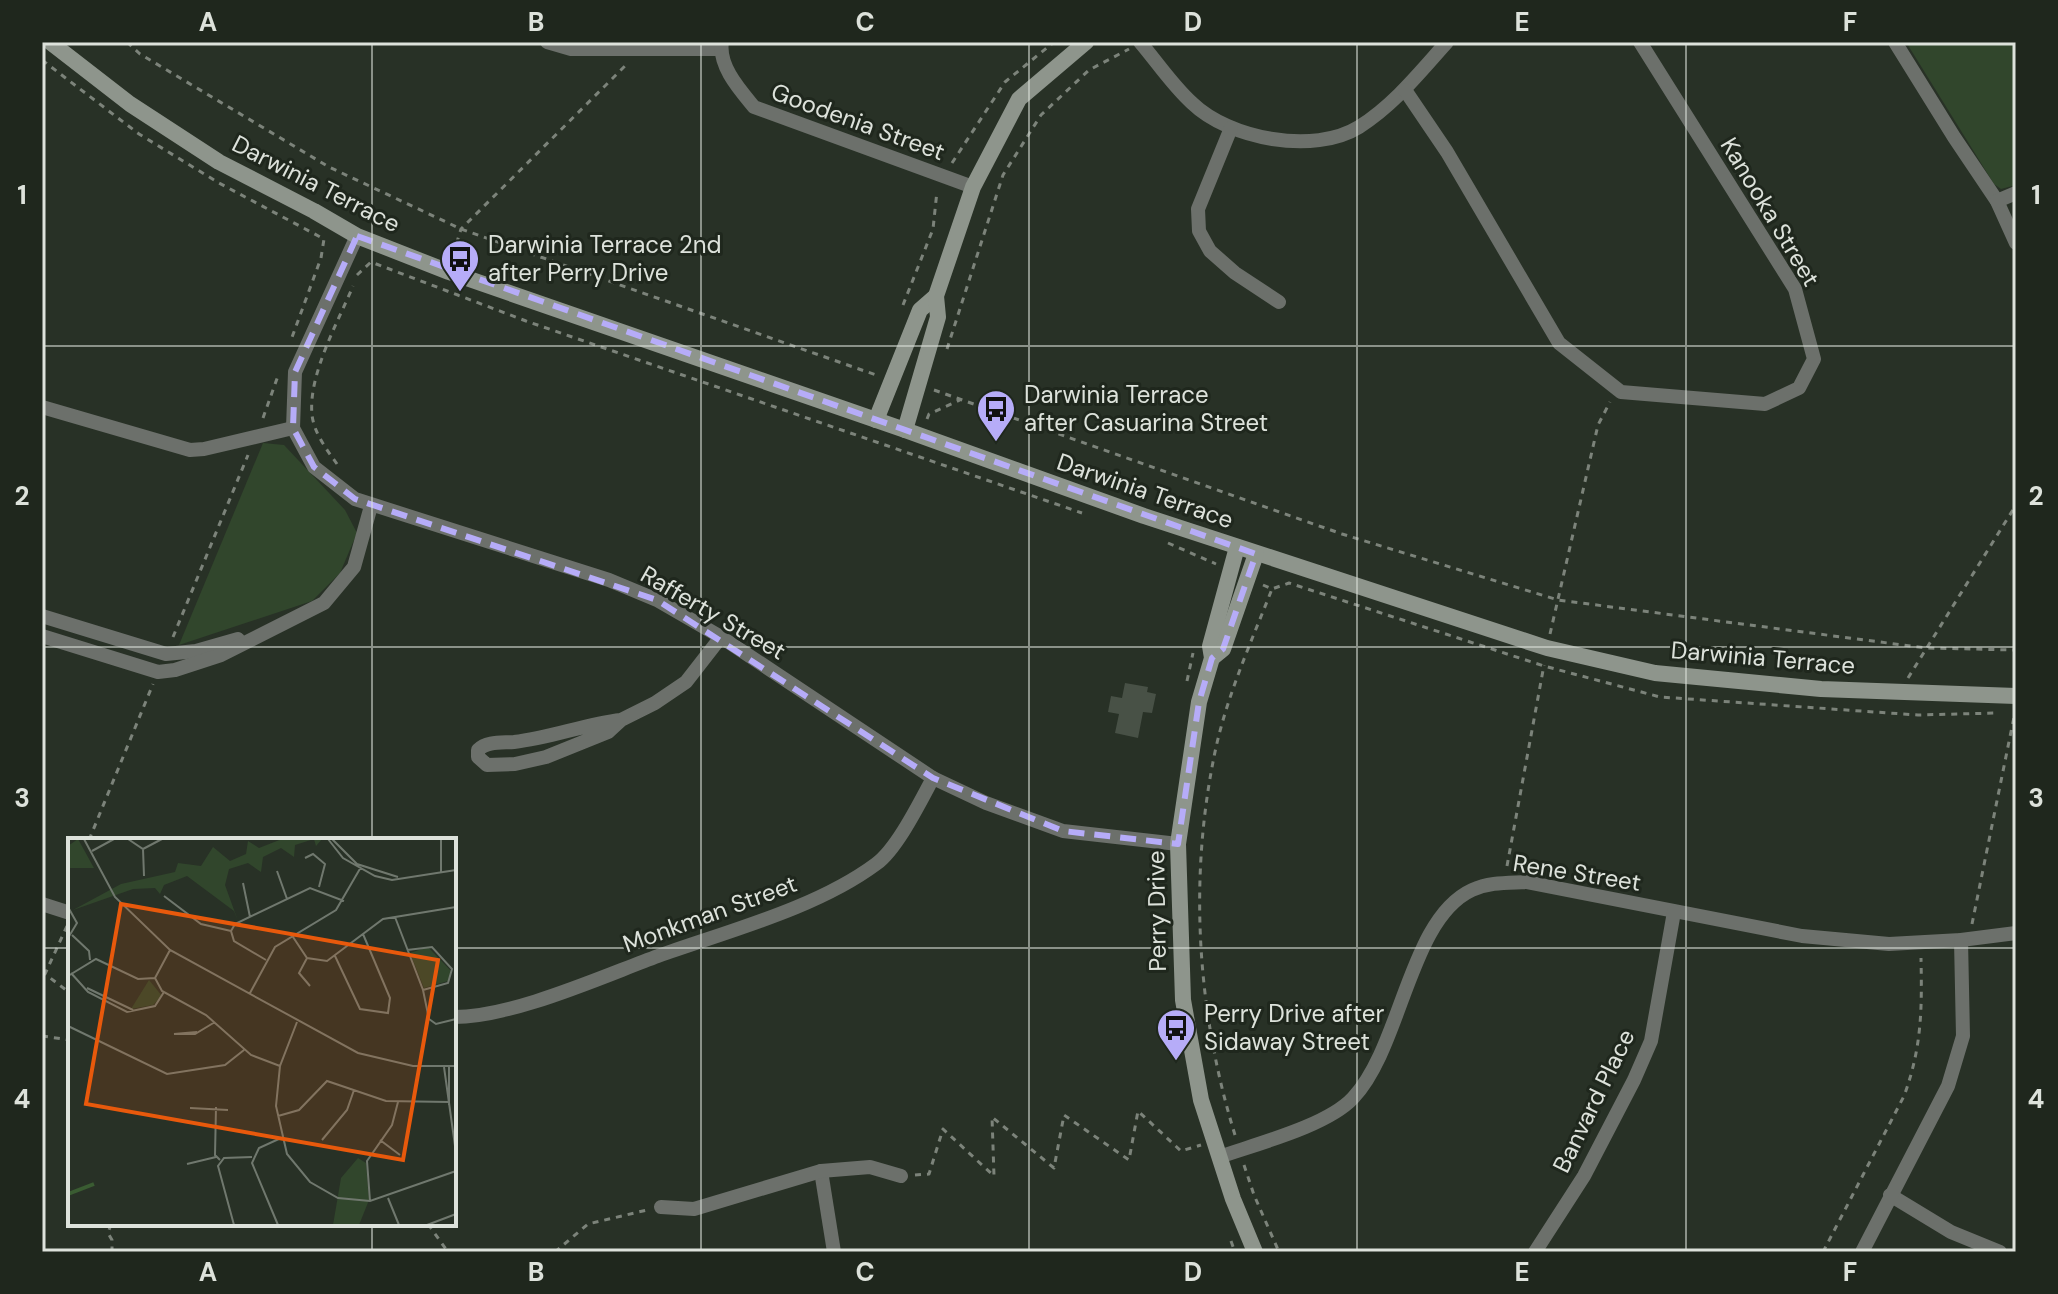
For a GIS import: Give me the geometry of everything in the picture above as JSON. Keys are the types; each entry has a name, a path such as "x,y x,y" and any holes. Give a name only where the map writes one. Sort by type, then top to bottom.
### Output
{"main road":[{"name":"Darwinia Terrace","path":"50,42 130,104 219,162 357,236 449,272 1256,554 1547,648 1655,673 1821,689 2016,696"},
{"path":"905,430 938,317 936,296 973,187 1019,99 1086,42"},
{"path":"868,417 896,371 920,310 936,296"},
{"name":"Perry Drive","path":"1237,547 1210,646 1212,658 1199,702 1178,844 1183,1000 1199,1091 1219,1157 1255,1252"},
{"name":"Perry Drive","path":"1212,658 1223,649 1256,554"}],"street":[{"path":"547,42 571,49 641,50 721,45"},
{"path":"1136,44 1192,103 1231,128 1269,140 1315,141 1357,129 1405,90 1447,42"},
{"name":"Kanooka Street","path":"1405,90 1447,152 1559,343 1621,392 1765,404 1799,388 1814,359 1795,289 1640,42"},
{"path":"1895,42 1997,201 2016,243"},
{"name":"Goodenia Street","path":"721,45 732,79 754,107 973,187"},
{"path":"1231,128 1198,209 1199,231 1210,251 1235,273 1279,302"},
{"path":"1997,201 2016,193"},
{"path":"42,407 190,450 293,428 295,372 357,236"},
{"name":"Rafferty Street","path":"293,428 314,467 355,499 609,580 657,600 721,637 933,778 986,803 1063,831 1178,844"},
{"path":"42,636 158,672 175,670 221,655 324,603 354,567 371,506"},
{"path":"42,616 166,654 196,651 270,632"},
{"path":"621,720 600,722 524,741 485,744 478,750 478,757 484,764 515,764 588,742 686,682 721,637"},
{"name":"Monkman Street","path":"456,1017 477,1017 556,993 833,893 880,862 913,815 933,778"},
{"name":"Rene Street","path":"1219,1157 1321,1120 1352,1099 1375,1066 1427,940 1447,908 1471,890 1493,883 1526,882 1802,936 1889,944 2016,933"},
{"path":"42,904 65,912"},
{"name":"Banvard Place","path":"1535,1252 1584,1176 1651,1041 1674,912"},
{"path":"1862,1252 1948,1086 1963,1036 1961,940"},
{"path":"661,1207 694,1209 821,1171 870,1167 901,1176"},
{"path":"821,1171 834,1252"},
{"path":"1890,1195 1951,1232 2000,1252"}],"path":[{"path":"127,42 140,54 329,167 461,229 875,376 896,371"},
{"path":"898,317 933,229 937,192 944,176 1005,82 1054,42"},
{"path":"943,362 1003,175 1041,115 1089,70 1136,44"},
{"path":"444,290 457,234 461,229 641,50"},
{"path":"343,471 318,434 312,417 312,397 324,357 357,275"},
{"path":"920,379 934,391 1342,534 1558,600 1926,648 2016,650"},
{"path":"1504,883 1547,648 1598,425 1617,388"},
{"path":"852,433 868,417"},
{"path":"166,654 256,437"},
{"path":"1904,693 1902,686 2016,505"},
{"path":"1272,589 1229,702 1213,760 1203,829 1199,929 1205,1002 1230,1118 1254,1195 1279,1252"},
{"path":"90,838 158,672"},
{"path":"1961,940 1973,924 2016,708"},
{"path":"68,924 45,974 68,991"},
{"path":"1823,1252 1904,1096 1913,1071 1922,1021 1920,943"},
{"path":"42,1036 68,1040"},
{"path":"901,1176 929,1174 943,1129 994,1176 992,1117 1054,1168 1064,1115 1129,1160 1138,1111 1181,1151 1189,1149"},
{"path":"555,1252 588,1224 661,1207"},
{"path":"110,1226 108,1233 112,1240 112,1252"},
{"path":"429,1226 448,1252"}],"highlighted area":[{"path":"357,236 1256,554 1223,649 1212,658 1199,702 1178,844 1063,831 933,778 657,600 355,499 314,467 293,428 295,372"}],"green space":[{"path":"1906,42 2016,42 2016,185 2001,189 1994,184"},
{"path":"263,443 284,445 345,510 357,533 340,573 312,601 179,645"}],"building":[{"path":"1125,683 1148,687 1147,692 1156,694 1152,713 1143,712 1138,738 1115,733 1119,714 1108,712 1111,696 1122,698"}],"place":[{"name":"Darwinia Terrace 2nd after Perry Drive","path":"460,293"},
{"name":"Darwinia Terrace after Casuarina Street","path":"996,443"},
{"name":"Perry Drive after Sidaway Street","path":"1176,1062"}]}
